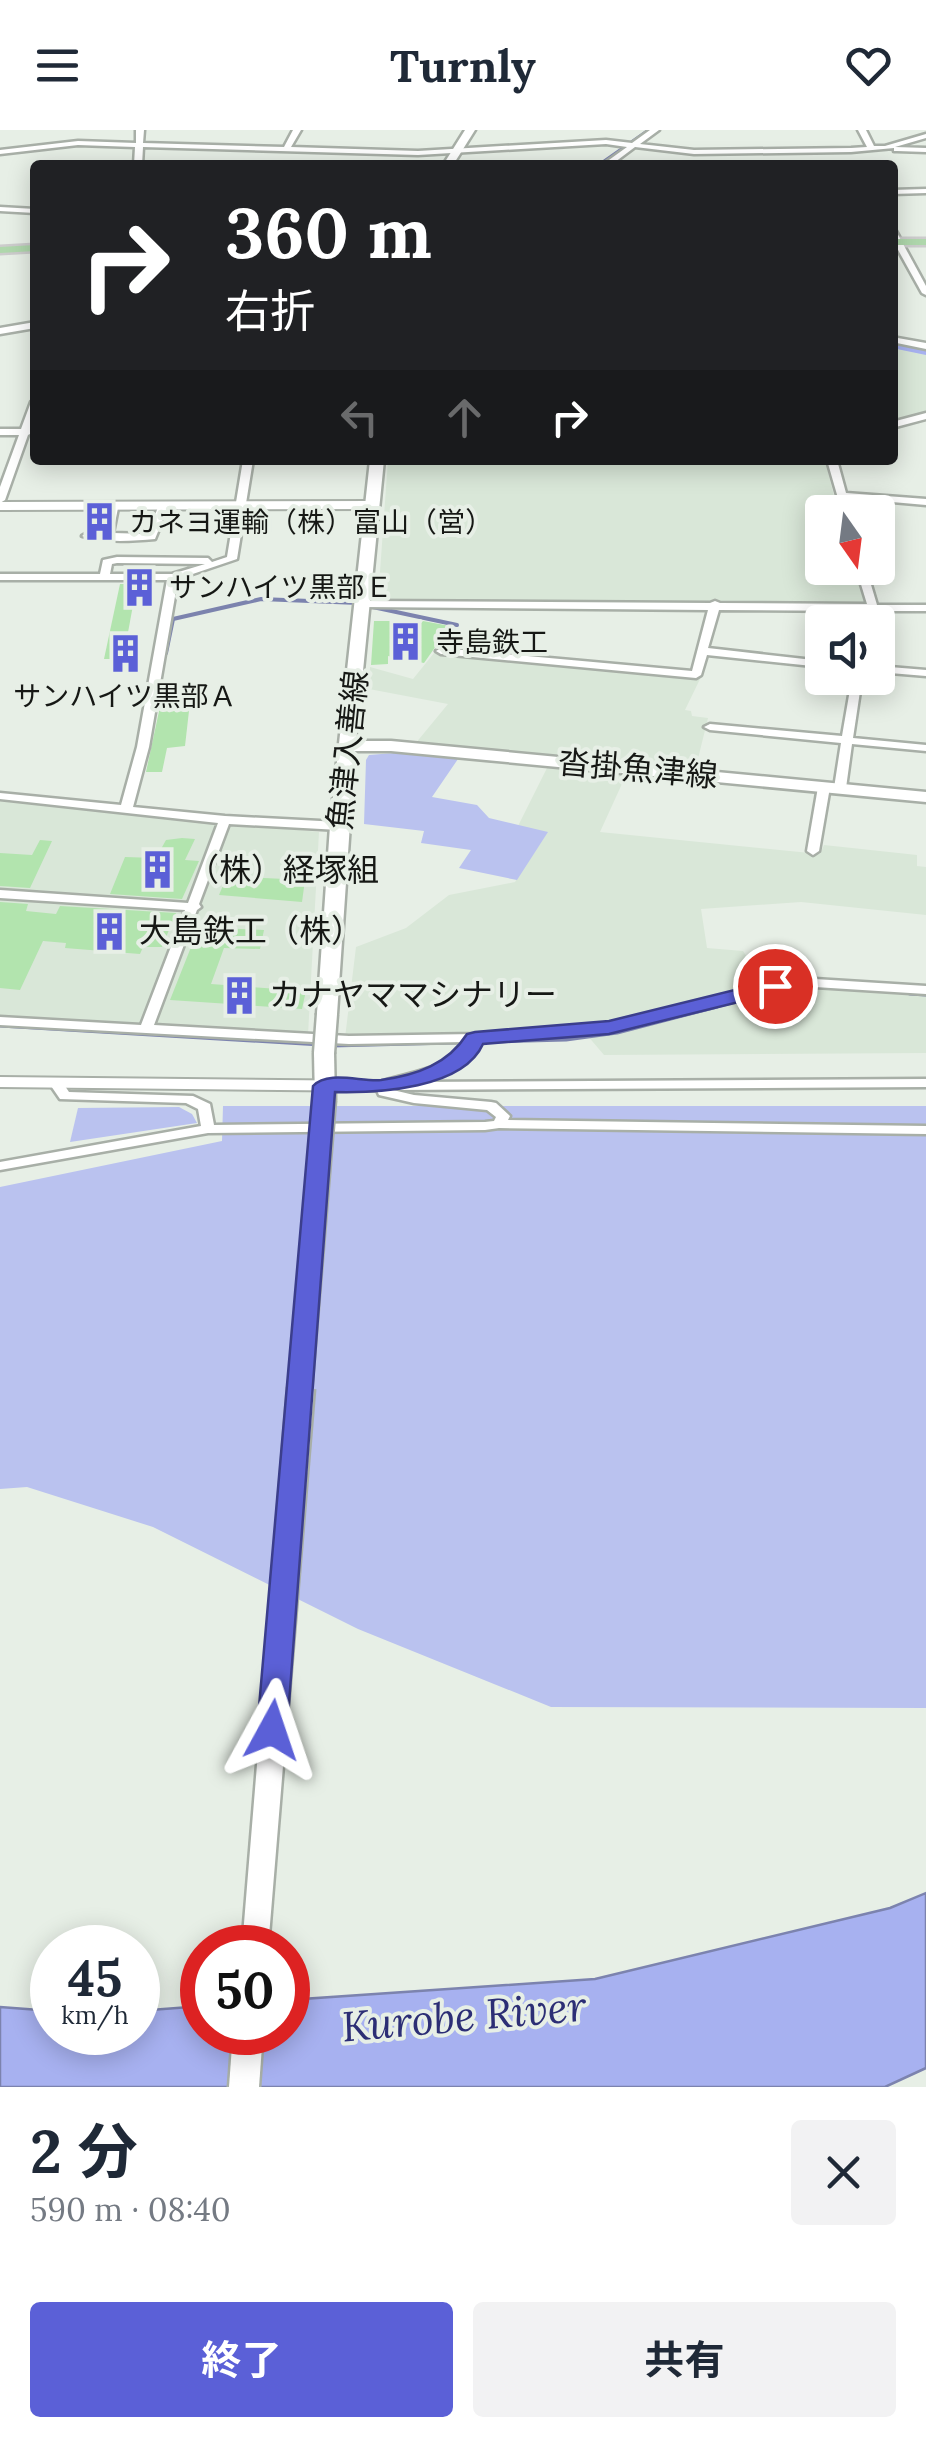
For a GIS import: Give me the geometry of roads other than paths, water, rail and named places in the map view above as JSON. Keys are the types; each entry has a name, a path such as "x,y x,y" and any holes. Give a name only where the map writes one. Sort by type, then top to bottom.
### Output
{"main road":[{"path":"451,160 470,130"},
{"path":"898,241 926,242"},
{"path":"0,250 30,248"},
{"name":"魚津入善線","path":"257,1925 325,1093 324,1053 339,826 377,465"},
{"name":"沓掛魚津線","path":"349,746 391,746 926,797"},
{"path":"244,2087 246,2055"}],"street":[{"path":"138,160 140,130"},
{"path":"286,148 297,130"},
{"path":"613,160 655,130"},
{"path":"862,130 872,150"},
{"path":"0,152 78,142 418,152 515,144 635,144 694,152 872,150 923,138"},
{"path":"884,148 926,150"},
{"path":"314,160 317,149"},
{"path":"850,150 855,160"},
{"path":"898,192 926,191"},
{"path":"0,209 30,211"},
{"path":"898,246 926,293"},
{"path":"0,328 30,323"},
{"path":"898,340 926,346"},
{"path":"898,423 926,416"},
{"path":"0,432 30,432 0,503 113,508 373,505"},
{"path":"0,577 173,577 232,559 247,465"},
{"path":"833,465 841,495"},
{"path":"895,500 926,502"},
{"path":"107,536 113,508"},
{"path":"87,536 156,535 163,508"},
{"path":"104,577 107,562 117,560 224,561"},
{"path":"126,810 143,748 173,577"},
{"path":"364,604 805,606"},
{"path":"441,651 696,675 715,604"},
{"path":"895,608 926,608"},
{"path":"702,652 805,662"},
{"path":"895,671 926,674"},
{"path":"813,851 849,741 856,695"},
{"path":"710,727 926,748"},
{"path":"0,796 226,820 339,826"},
{"path":"146,1029 226,820"},
{"path":"0,894 194,908"},
{"path":"0,1021 349,1040 475,1038 609,1028 747,991 798,982 926,990"},
{"path":"382,1086 449,1067 467,1055 475,1038"},
{"path":"0,1082 325,1093 382,1086 926,1083"},
{"path":"56,1082 65,1096 188,1099 205,1108 208,1129"},
{"path":"382,1086 384,1092 414,1099 491,1106 502,1116 500,1124"},
{"path":"0,1166 208,1129 500,1124 926,1130"}],"water":[{"name":"Kurobe River","path":"926,1893 926,2068 885,2087 0,2087 0,2007 30,2009 30,2055 160,2055 160,2009 180,2008 180,2055 310,2055 310,1998 595,1979 890,1908"}],"waterway":[{"path":"605,160 648,130"},
{"path":"898,344 926,350"},
{"path":"166,653 173,619 261,599 358,603"},
{"path":"368,606 457,625"},
{"path":"910,993 926,994"},
{"path":"332,1045 566,1039 617,1032 717,1006"},
{"path":"0,1025 321,1044"}],"place":[{"name":"カネヨ運輸（株）富山（営）","path":"99,522"},
{"name":"サンハイツ黒部Ｅ","path":"139,587"},
{"name":"寺島鉄工","path":"406,642"},
{"name":"サンハイツ黒部Ａ","path":"125,654"},
{"name":"（株）経塚組","path":"157,870"},
{"name":"大島鉄工（株）","path":"109,931"},
{"name":"カナヤママシナリー","path":"239,995"}]}
